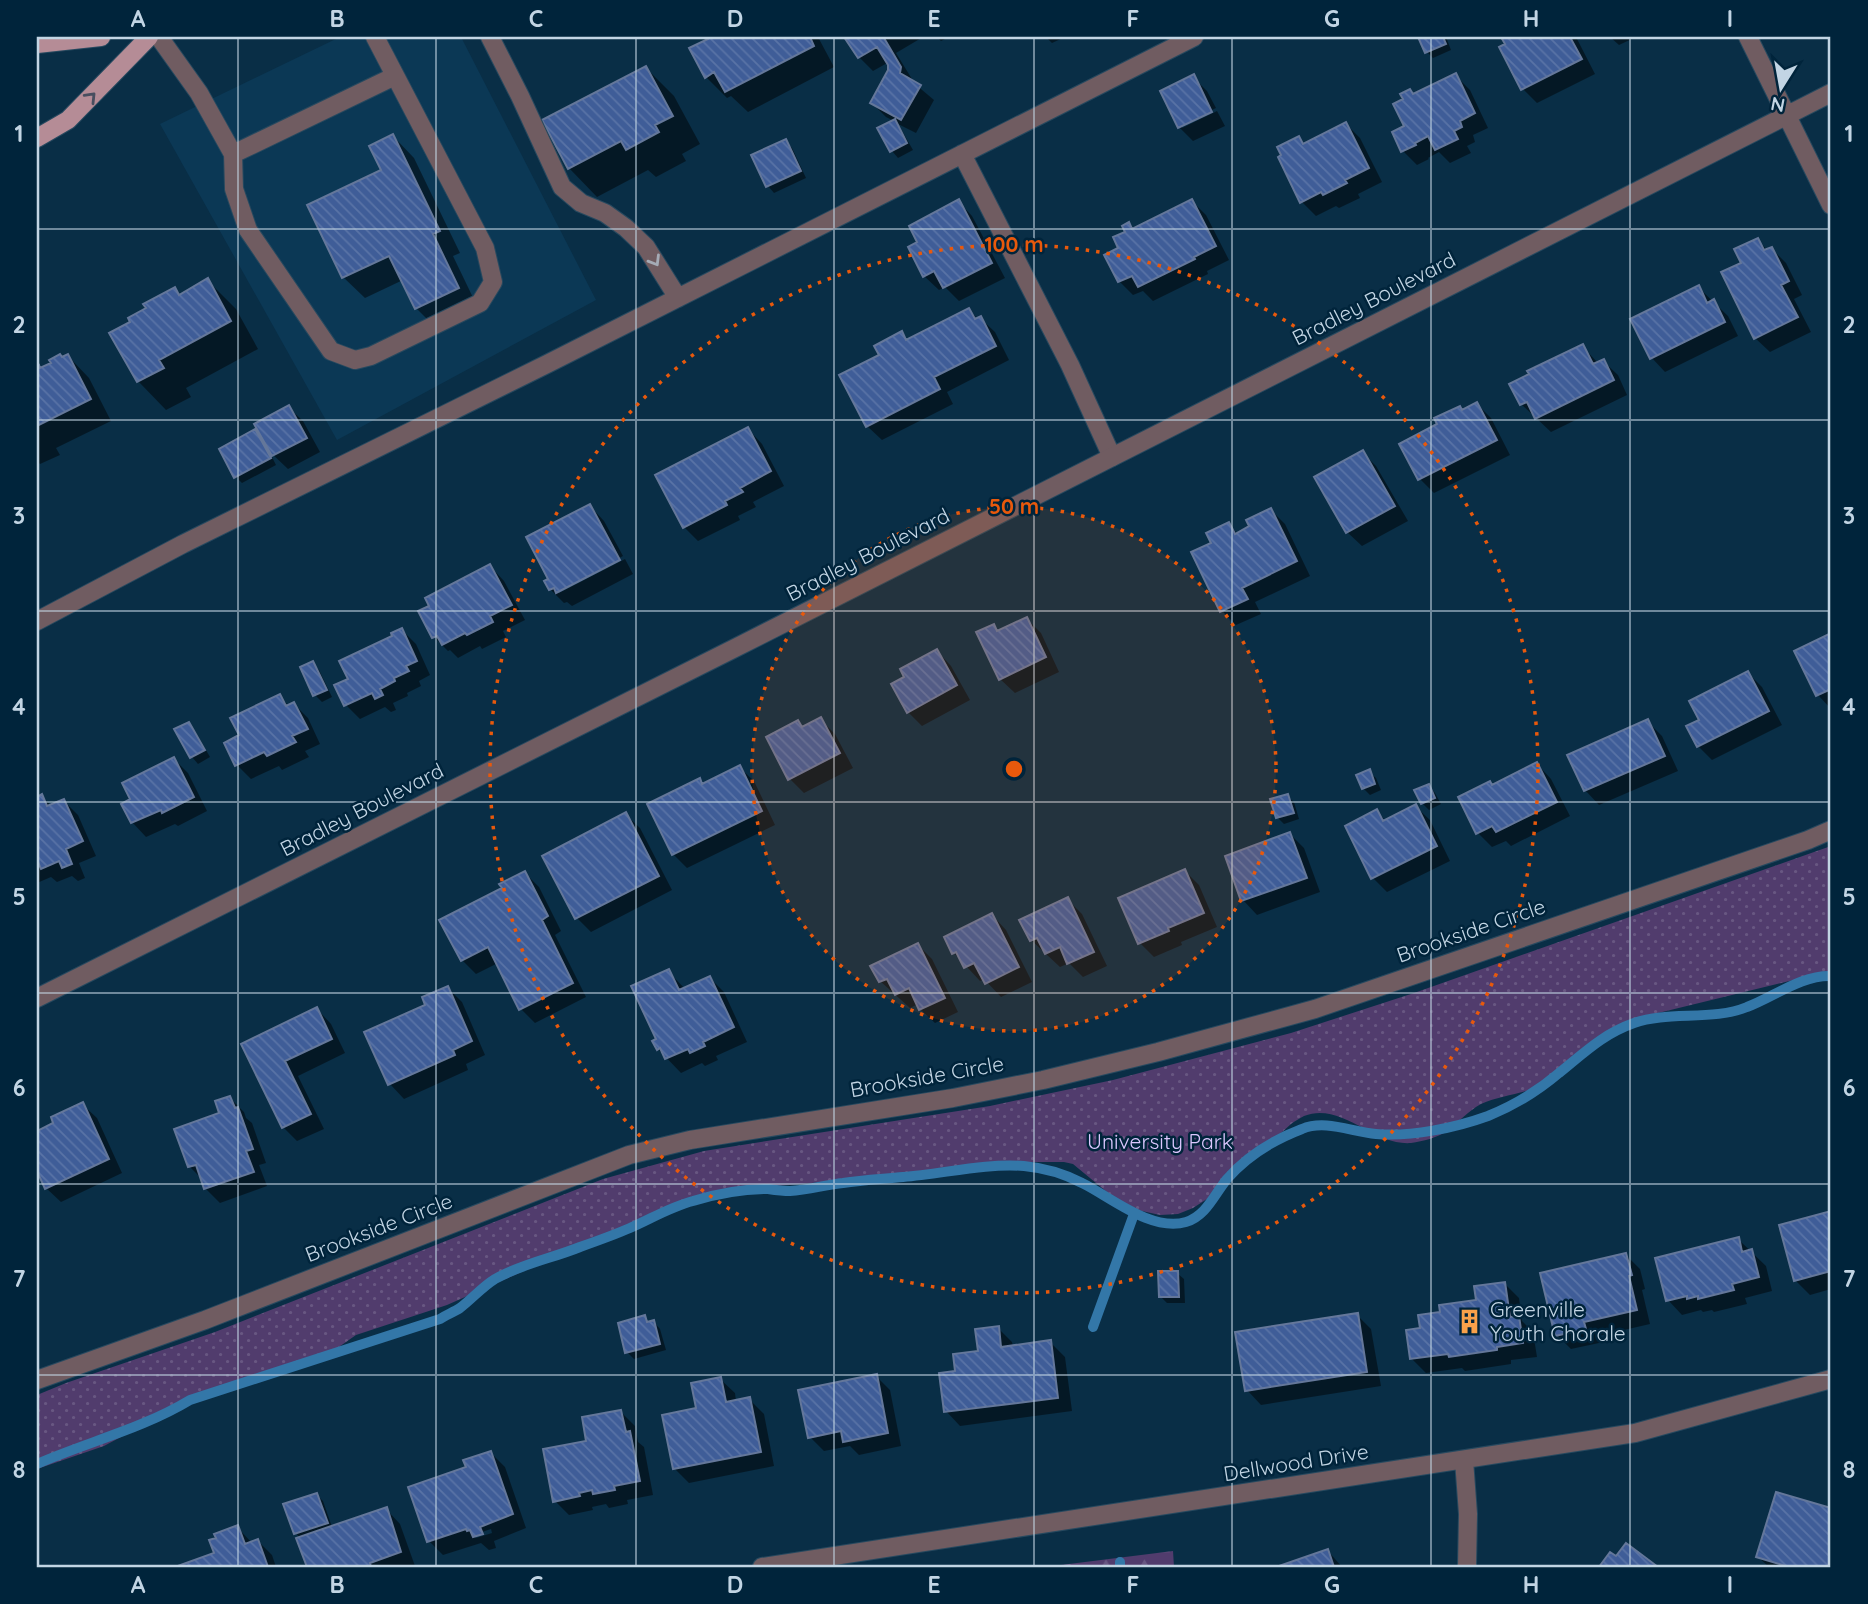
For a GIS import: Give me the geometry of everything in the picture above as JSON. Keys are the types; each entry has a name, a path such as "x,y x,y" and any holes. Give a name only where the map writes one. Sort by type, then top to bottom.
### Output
{"main road":[{"path":"37,44 102,37"},
{"path":"37,138 68,120 149,37"}],"street":[{"path":"159,37 199,93 233,154 234,189 248,230 331,351 355,360 371,356 480,303 494,282 485,248 375,37"},
{"path":"490,37 562,187 581,204 605,214 626,228 646,247 678,298"},
{"path":"37,621 183,544 1194,37"},
{"path":"1748,37 1831,205"},
{"path":"233,154 396,76"},
{"name":"Bradley Boulevard","path":"37,999 1831,93"},
{"path":"962,154 1070,365 1112,457"},
{"name":"Brookside Circle","path":"37,1380 205,1320 629,1155 690,1140 953,1098 1043,1080 1171,1048 1315,1009 1831,830"},
{"name":"Dellwood Drive","path":"763,1567 1634,1433 1831,1379"},
{"path":"1464,1460 1468,1514 1467,1567"}],"shaded area":[{"path":"340,37 461,37 596,300 337,440 160,124"}],"green space":[{"name":"University Park","path":"1831,846 1831,979 1802,978 1650,1015 1623,1029 1543,1085 1481,1104 1447,1131 1434,1137 1411,1143 1397,1142 1331,1114 1304,1116 1291,1124 1210,1197 1178,1214 1160,1215 1133,1209 1119,1202 1073,1164 1064,1162 1032,1162 761,1187 717,1196 605,1235 447,1305 356,1335 326,1356 208,1396 149,1422 104,1446 37,1469 37,1395 215,1332 603,1179 704,1151 990,1106 1113,1080 1291,1033 1414,993"},
{"path":"1173,1551 1174,1567 1045,1567"}],"building":[{"path":"707,37 810,37 814,46 725,92 714,72 705,78 689,48 708,39"},
{"path":"844,37 885,37 901,67 900,73 921,85 901,120 870,103 888,70 888,65 877,47 858,58"},
{"path":"1418,37 1443,37 1446,44 1425,53"},
{"path":"1501,37 1570,37 1582,59 1521,90 1499,47 1505,44"},
{"path":"646,66 673,116 655,125 659,132 626,150 621,141 568,169 542,120"},
{"path":"1456,73 1475,113 1460,121 1462,127 1454,131 1458,139 1435,150 1428,136 1401,152 1392,132 1404,126 1393,104 1403,99 1400,94 1410,89 1413,94"},
{"path":"1194,74 1212,112 1178,128 1160,91"},
{"path":"895,119 907,143 890,152 877,128"},
{"path":"1346,122 1369,168 1345,180 1347,183 1300,203 1278,157 1281,155 1277,147 1299,136 1303,144"},
{"path":"393,134 440,231 433,234 459,288 415,309 389,256 342,278 307,205 381,170 369,146"},
{"path":"786,139 801,171 766,187 751,155"},
{"path":"959,199 992,263 943,288 934,271 923,277 908,247 917,242 909,226"},
{"path":"1192,199 1216,246 1138,287 1132,276 1118,282 1104,255 1118,248 1113,237 1125,232 1122,226 1129,222 1132,229"},
{"path":"1758,238 1764,250 1772,247 1789,281 1781,285 1798,317 1754,339 1721,272 1741,263 1734,249"},
{"path":"208,278 231,321 159,360 164,368 137,382 109,333 130,322 128,318 146,308 143,304 175,287 179,295"},
{"path":"1699,285 1707,303 1714,299 1725,322 1650,359 1630,319"},
{"path":"969,308 975,319 981,316 996,346 934,377 940,389 866,427 839,375 879,355 874,346 902,331 906,340"},
{"path":"1583,344 1593,364 1604,359 1614,380 1535,419 1527,402 1520,405 1509,384 1529,374 1527,371"},
{"path":"60,354 62,357 68,354 91,399 37,426 37,366 40,368 51,363 49,360"},
{"path":"1477,402 1497,440 1418,480 1399,444 1437,424 1434,418 1460,406 1462,410"},
{"path":"289,405 307,438 272,456 254,424"},
{"path":"748,427 771,471 740,488 743,492 725,501 727,505 683,528 655,475"},
{"path":"255,429 271,458 234,478 219,449"},
{"path":"1363,450 1395,506 1346,533 1314,477"},
{"path":"590,504 620,560 556,593 554,588 549,590 544,581 548,579 526,537"},
{"path":"1271,508 1297,561 1242,588 1248,599 1220,612 1191,552 1211,543 1206,533 1229,522 1235,534 1249,526 1246,520"},
{"path":"490,564 512,605 490,616 493,622 442,645 437,636 432,638 418,611 429,606 425,598"},
{"path":"1027,617 1046,657 999,680 976,632 994,624 997,631"},
{"path":"402,628 417,661 406,666 409,671 380,689 383,695 375,699 372,693 344,706 334,685 348,679 339,661 392,636 391,633"},
{"path":"1831,633 1831,689 1816,696 1794,651"},
{"path":"937,649 957,685 907,713 891,684 904,677 900,669"},
{"path":"313,661 327,690 313,696 300,667"},
{"path":"1748,671 1769,711 1697,747 1686,726 1699,720 1689,701"},
{"path":"280,694 286,706 294,702 308,729 292,736 296,742 267,756 264,752 235,766 224,743 239,735 230,718"},
{"path":"821,717 840,753 788,780 766,737 798,720 802,727"},
{"path":"1648,719 1665,756 1584,791 1567,755"},
{"path":"189,722 205,750 190,758 174,729"},
{"path":"174,757 194,797 162,813 161,810 131,823 121,804 130,799 122,783"},
{"path":"1537,762 1557,802 1496,832 1492,826 1476,834 1458,797 1490,781 1492,785"},
{"path":"740,765 762,811 672,855 647,804 700,778 702,784"},
{"path":"1370,769 1375,784 1362,789 1356,775"},
{"path":"1429,784 1435,798 1421,804 1414,790"},
{"path":"42,794 47,806 64,799 83,841 66,849 72,864 62,868 59,861 41,869 37,863 37,797"},
{"path":"1288,794 1294,813 1276,818 1270,799"},
{"path":"1416,804 1437,846 1371,879 1345,826 1377,809 1383,821"},
{"path":"626,812 659,876 575,919 542,856"},
{"path":"1290,832 1307,878 1241,901 1225,856"},
{"path":"1185,869 1204,913 1138,944 1118,898"},
{"path":"525,871 548,916 542,920 573,983 519,1010 488,947 461,961 439,920 502,888 499,884"},
{"path":"1068,897 1094,952 1067,964 1060,947 1045,954 1037,938 1030,941 1019,920"},
{"path":"992,913 1019,967 985,984 974,963 964,968 956,952 952,954 944,937"},
{"path":"918,943 945,998 919,1010 909,988 895,995 887,979 879,982 870,966"},
{"path":"669,969 679,990 710,976 734,1027 703,1042 705,1046 690,1053 688,1049 665,1059 660,1048 657,1050 652,1041 656,1039 631,986"},
{"path":"448,986 472,1041 453,1050 455,1055 388,1085 364,1032 425,1005 422,997"},
{"path":"317,1007 332,1039 285,1061 311,1114 282,1128 241,1044"},
{"path":"230,1096 235,1108 238,1107 253,1149 246,1151 254,1172 204,1189 196,1165 188,1167 174,1129 219,1113 215,1101"},
{"path":"83,1102 109,1159 45,1189 37,1171 37,1131 53,1123 51,1117"},
{"path":"1831,1211 1831,1271 1794,1281 1779,1225"},
{"path":"1739,1237 1742,1252 1752,1249 1759,1277 1732,1284 1734,1290 1698,1299 1698,1296 1687,1299 1687,1296 1666,1301 1655,1258"},
{"path":"1626,1253 1637,1310 1584,1322 1586,1329 1555,1336 1540,1273"},
{"path":"1158,1271 1178,1271 1179,1297 1159,1297"},
{"name":"Greenville Youth Chorale","path":"1505,1282 1510,1317 1519,1316 1523,1343 1449,1357 1448,1354 1410,1359 1406,1330 1420,1328 1418,1315 1440,1312 1439,1305 1476,1300 1474,1286"},
{"path":"1358,1313 1367,1372 1245,1391 1235,1332"},
{"path":"645,1315 647,1322 654,1320 660,1344 625,1353 618,1323"},
{"path":"999,1326 1001,1347 1051,1340 1058,1398 944,1412 939,1373 955,1371 953,1354 978,1351 975,1329"},
{"path":"877,1374 888,1433 843,1442 841,1431 808,1438 798,1390"},
{"path":"721,1377 726,1402 750,1397 761,1452 673,1469 662,1415 696,1408 691,1383"},
{"path":"621,1410 626,1432 630,1431 640,1481 614,1486 615,1490 593,1494 592,1490 579,1493 580,1496 553,1502 543,1449 586,1441 582,1417"},
{"path":"491,1451 513,1514 480,1527 483,1534 473,1537 470,1530 466,1529 427,1542 408,1487 466,1467 463,1460"},
{"path":"1776,1492 1831,1508 1831,1567 1789,1567 1756,1557"},
{"path":"317,1493 328,1523 294,1534 283,1504"},
{"path":"387,1507 401,1552 370,1563 371,1567 307,1567 296,1538"},
{"path":"238,1525 245,1544 258,1539 268,1567 175,1567 214,1553 209,1540 216,1538 214,1534"},
{"path":"1626,1543 1658,1567 1599,1567 1610,1552 1616,1556"},
{"path":"1328,1549 1334,1567 1279,1567 1279,1566"}],"waterway":[{"path":"37,1464 134,1427 190,1400 440,1319 460,1308 490,1282 505,1274 612,1236 676,1206 702,1198 730,1192 797,1190 1009,1165 1068,1176 1145,1218 1173,1224 1186,1222 1199,1215 1227,1179 1252,1156 1302,1129 1320,1125 1390,1135 1433,1131 1462,1124 1488,1116 1525,1097 1623,1027 1647,1019 1734,1011 1809,979 1831,976"},
{"path":"1093,1327 1134,1214"},
{"path":"1120,1562 1120,1567"}],"place":[{"name":"Greenville Youth Chorale","path":"1470,1322"}]}
